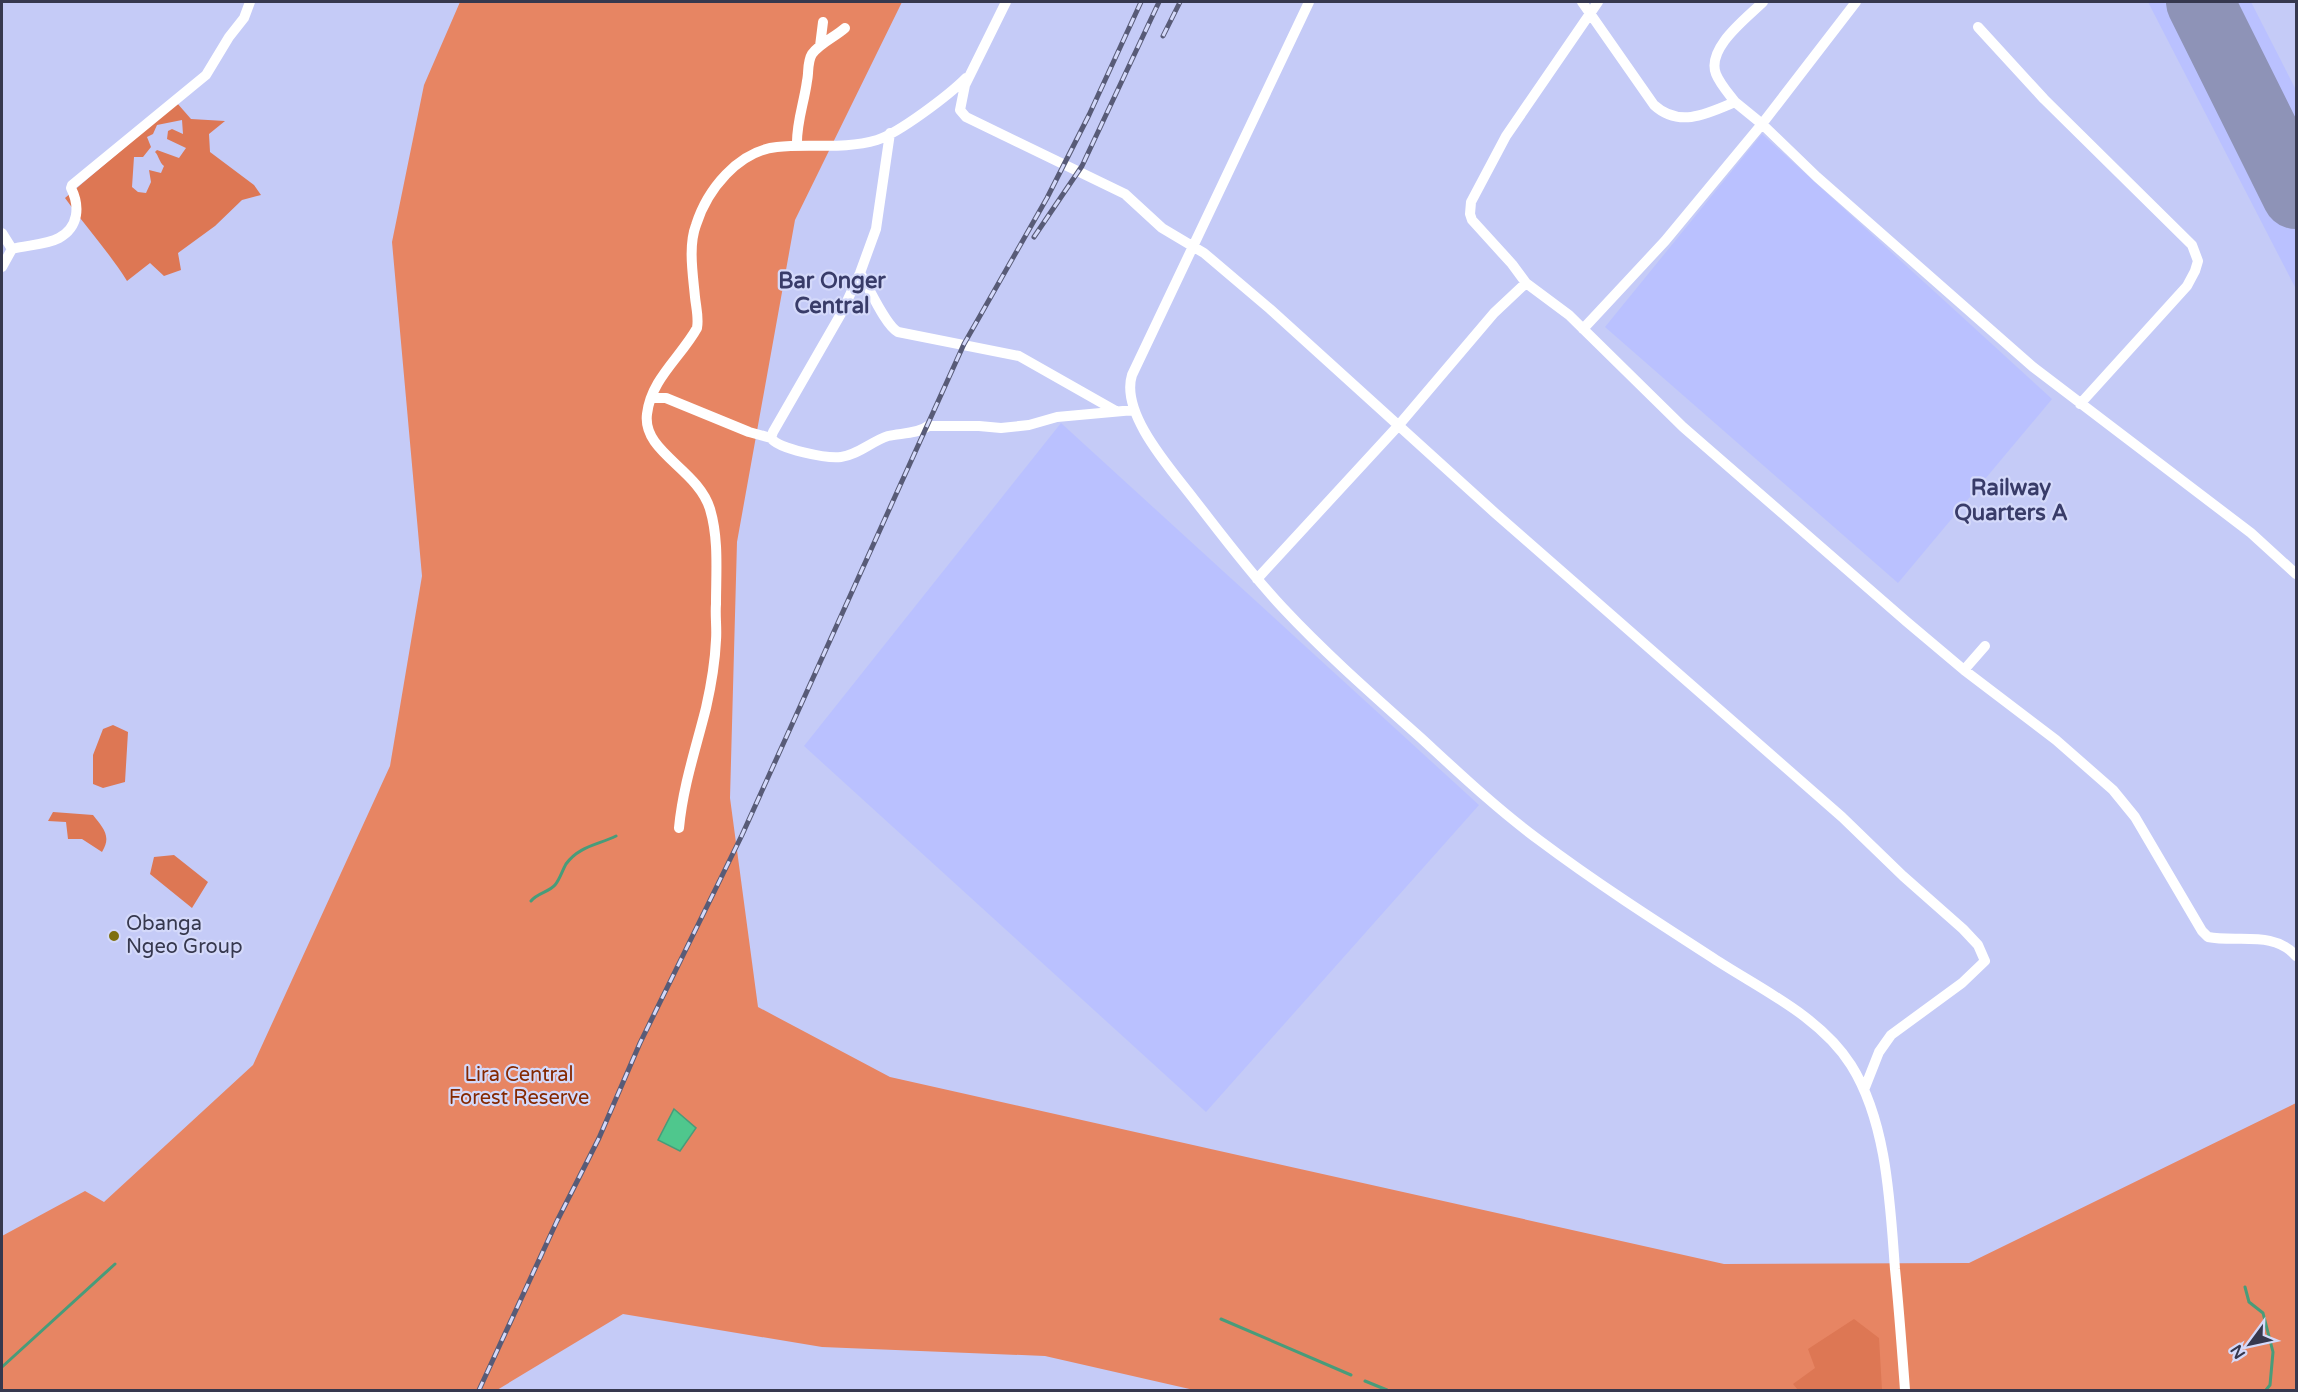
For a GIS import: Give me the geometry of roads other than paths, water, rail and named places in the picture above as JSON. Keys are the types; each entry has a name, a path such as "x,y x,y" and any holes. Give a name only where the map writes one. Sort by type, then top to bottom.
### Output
{"street":[{"path":"2,267 12,249 57,239 68,232 75,221 77,210 77,200 71,188 72,185 206,75 229,37 244,18 250,2"},
{"path":"1006,2 970,74 961,98 960,110 966,117 1125,194 1162,228 1204,253 1842,817 1903,876 1963,928 1978,945 1985,961 1962,983 1891,1035 1879,1052 1864,1089"},
{"path":"1309,2 1132,375 1129,392 1134,410 1142,427 1182,484 1257,579 1351,675 1537,839 1592,878 1800,1015 1844,1055 1864,1089 1882,1152 1892,1219 1905,1390"},
{"path":"1582,2 1591,11 1654,105 1662,113 1676,118 1692,118 1735,102"},
{"path":"1598,2 1506,136 1471,202 1472,220 1526,283 1569,315 1683,427 1964,670 2056,740 2123,801 2145,833 2202,931 2208,937 2273,940 2290,948 2296,956"},
{"path":"1763,2 1722,43 1716,56 1714,64 1716,74 1735,102 2033,367 2251,533 2296,574"},
{"path":"1583,329 1665,240 1762,124 1856,2"},
{"path":"820,46 823,22"},
{"path":"1978,27 2044,99 2192,245 2198,261 2187,286 2080,404"},
{"path":"797,146 796,130 811,56 820,46 836,37 845,28"},
{"path":"679,828 681,806 695,742 705,710 717,640 716,535 710,507 703,492 692,477 656,446 648,433 646,415 658,381 697,328 693,248 695,227 707,197 726,174 756,153 775,147 840,147 878,140 954,90 970,74"},
{"path":"771,438 842,312 860,273 876,229 890,134"},
{"path":"2,233 12,249"},
{"path":"860,273 886,321 897,332 1019,356 1116,411"},
{"path":"1257,579 1398,426 1494,313 1526,283"},
{"path":"658,381 666,398"},
{"path":"651,398 666,398 749,432 771,438 774,443 789,449 840,458 853,454 883,438 908,431 921,431 928,426 1001,428 1029,425 1057,417 1134,410"},
{"path":"1964,670 1986,646"}],"waterway":[{"path":"531,901 555,885 566,864 577,853 616,836"},
{"path":"2,1367 115,1264"},
{"path":"2245,1287 2249,1302 2263,1313 2273,1352 2270,1385 2266,1390"},
{"path":"1221,1319 1351,1375"},
{"path":"1365,1381 1387,1390"}],"railway":[{"path":"479,1390 557,1221 599,1138 640,1043 742,835 964,344 1047,198 1089,115 1141,2"},
{"path":"1034,237 1082,166 1159,2"},
{"path":"1163,36 1180,2"}],"place":[{"name":"Obanga Ngeo Group","path":"114,936"}],"district":[{"name":"Bar Onger Central","path":"832,294"},
{"name":"Railway Quarters A","path":"2011,500"}],"park label":[{"name":"Lira Central Forest Reserve","path":"519,1086"}]}
